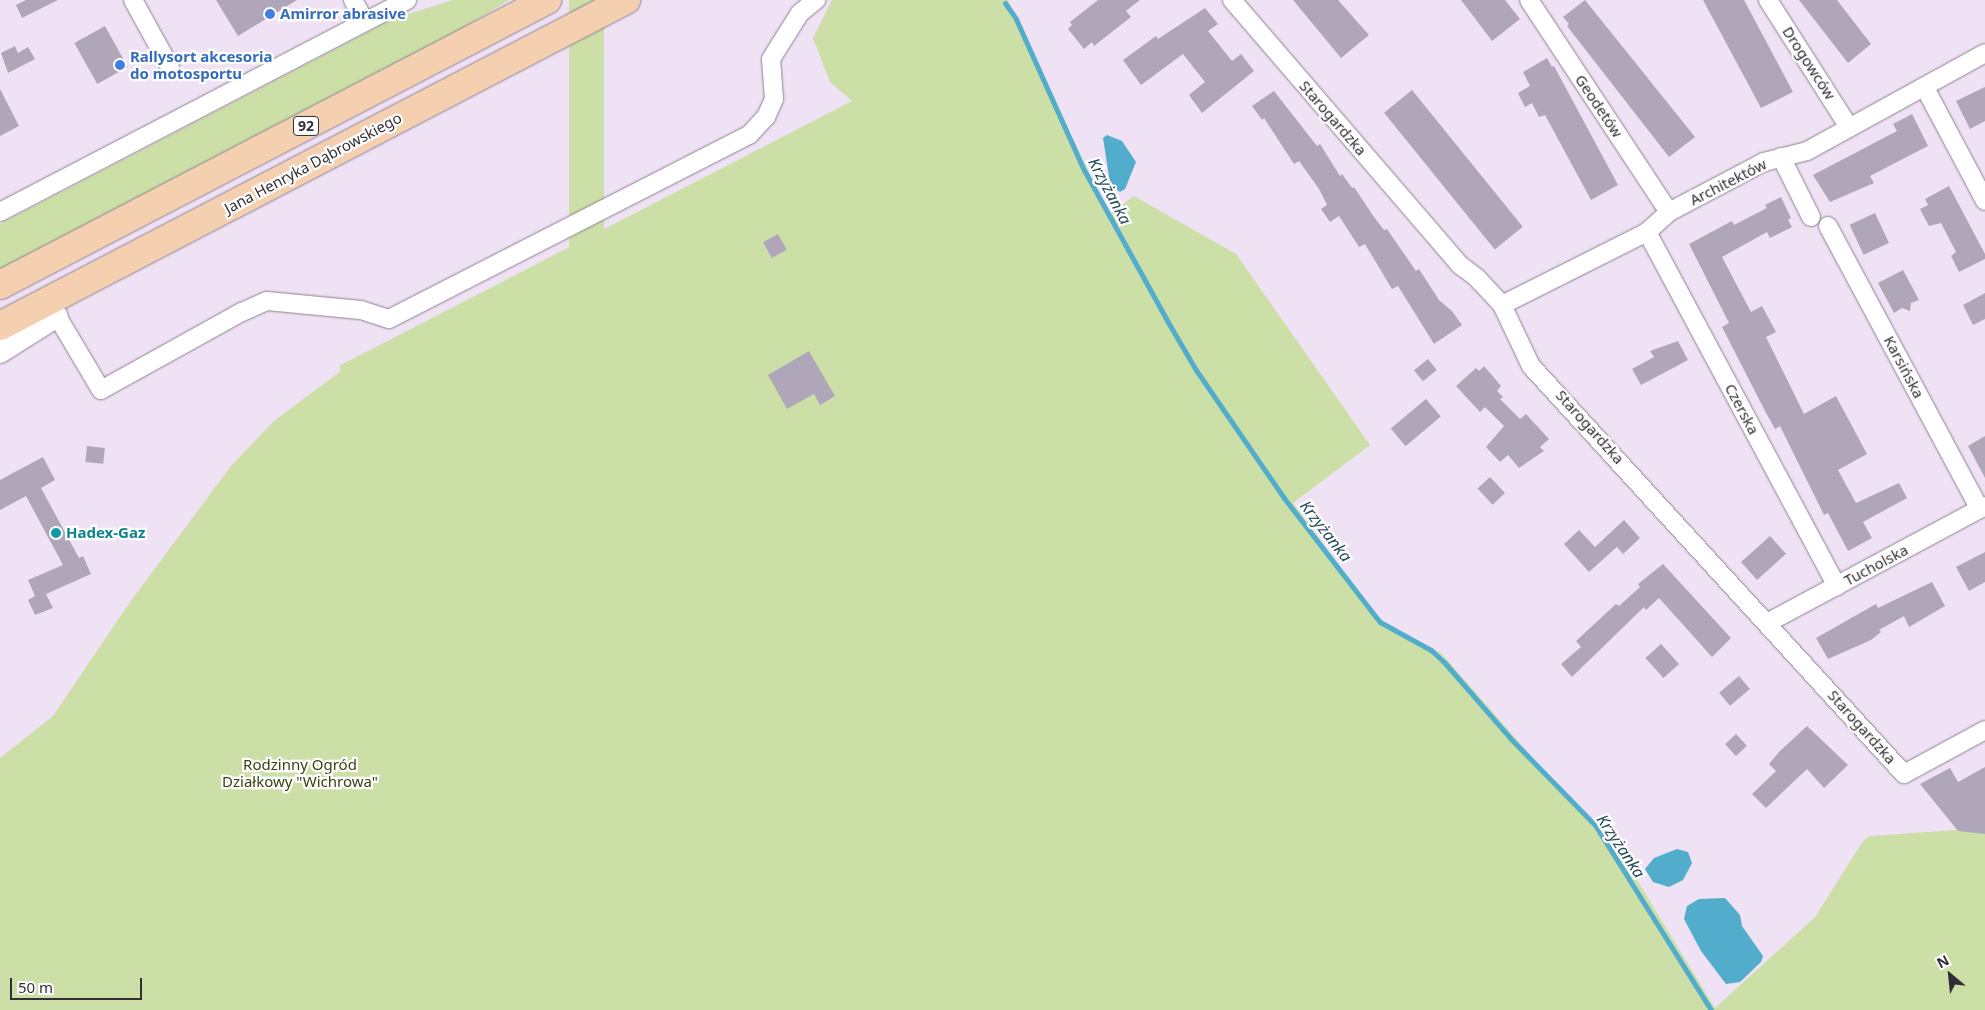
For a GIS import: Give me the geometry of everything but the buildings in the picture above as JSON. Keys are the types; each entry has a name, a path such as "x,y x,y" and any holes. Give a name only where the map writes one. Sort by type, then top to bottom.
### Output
{"main road":[{"name":"92","path":"0,285 547,0"},
{"name":"Jana Henryka Dąbrowskiego","path":"0,326 626,0"},
{"path":"57,316 126,277 184,231"}],"street":[{"path":"133,0 170,67"},
{"path":"353,0 365,22"},
{"path":"0,212 407,0"},
{"path":"0,352 57,316 101,390 242,312 267,301 361,310 389,319 749,135 766,117 774,99 771,59 795,20 816,0"},
{"name":"Starogardzka","path":"1232,0 1460,265 1477,278 1502,305 1532,366 1904,774 1985,730"},
{"name":"Geodetów","path":"1528,0 1669,212"},
{"name":"Drogowców","path":"1768,0 1849,127"},
{"name":"Architektów","path":"1502,305 1648,232 1669,212 1764,162 1807,152 1985,53"},
{"path":"1925,88 1985,201"},
{"path":"1781,157 1811,217"},
{"name":"Karsińska","path":"1828,226 1982,507"},
{"name":"Czerska","path":"1648,232 1837,586"},
{"name":"Tucholska","path":"1767,623 1982,507"}],"green space":[{"path":"453,0 509,0 457,32 0,273 0,224 395,18"},
{"path":"569,0 604,0 604,642 569,642"},
{"name":"Rodzinny Ogród Działkowy \"Wichrowa\"","path":"832,0 1008,0 1109,215 1134,196 1236,254 1370,445 1293,503 1380,621 1441,653 1631,870 1715,1008 1815,917 1863,841 1870,836 1985,828 1985,1010 0,1010 0,758 53,716 130,602 231,466 274,421 341,371 339,366 852,101 830,82 813,38"}],"water":[{"path":"1107,135 1122,141 1136,162 1125,189 1120,192 1111,185 1109,177 1103,138"},
{"path":"1677,849 1688,852 1692,863 1683,880 1669,887 1653,882 1645,869 1654,858"},
{"path":"1725,898 1740,915 1742,926 1763,956 1761,962 1740,982 1726,984 1701,951 1684,919 1687,906 1699,899"}],"waterway":[{"name":"Krzyżanka","path":"1005,3 1016,19 1084,170 1165,317 1196,370 1284,498 1380,622 1431,650 1444,662 1510,738 1595,825 1711,1010"}],"place":[{"name":"Amirror abrasive","path":"270,14"},
{"name":"Rallysort akcesoria do motosportu","path":"120,65"},
{"name":"Hadex-Gaz","path":"56,533"}]}
